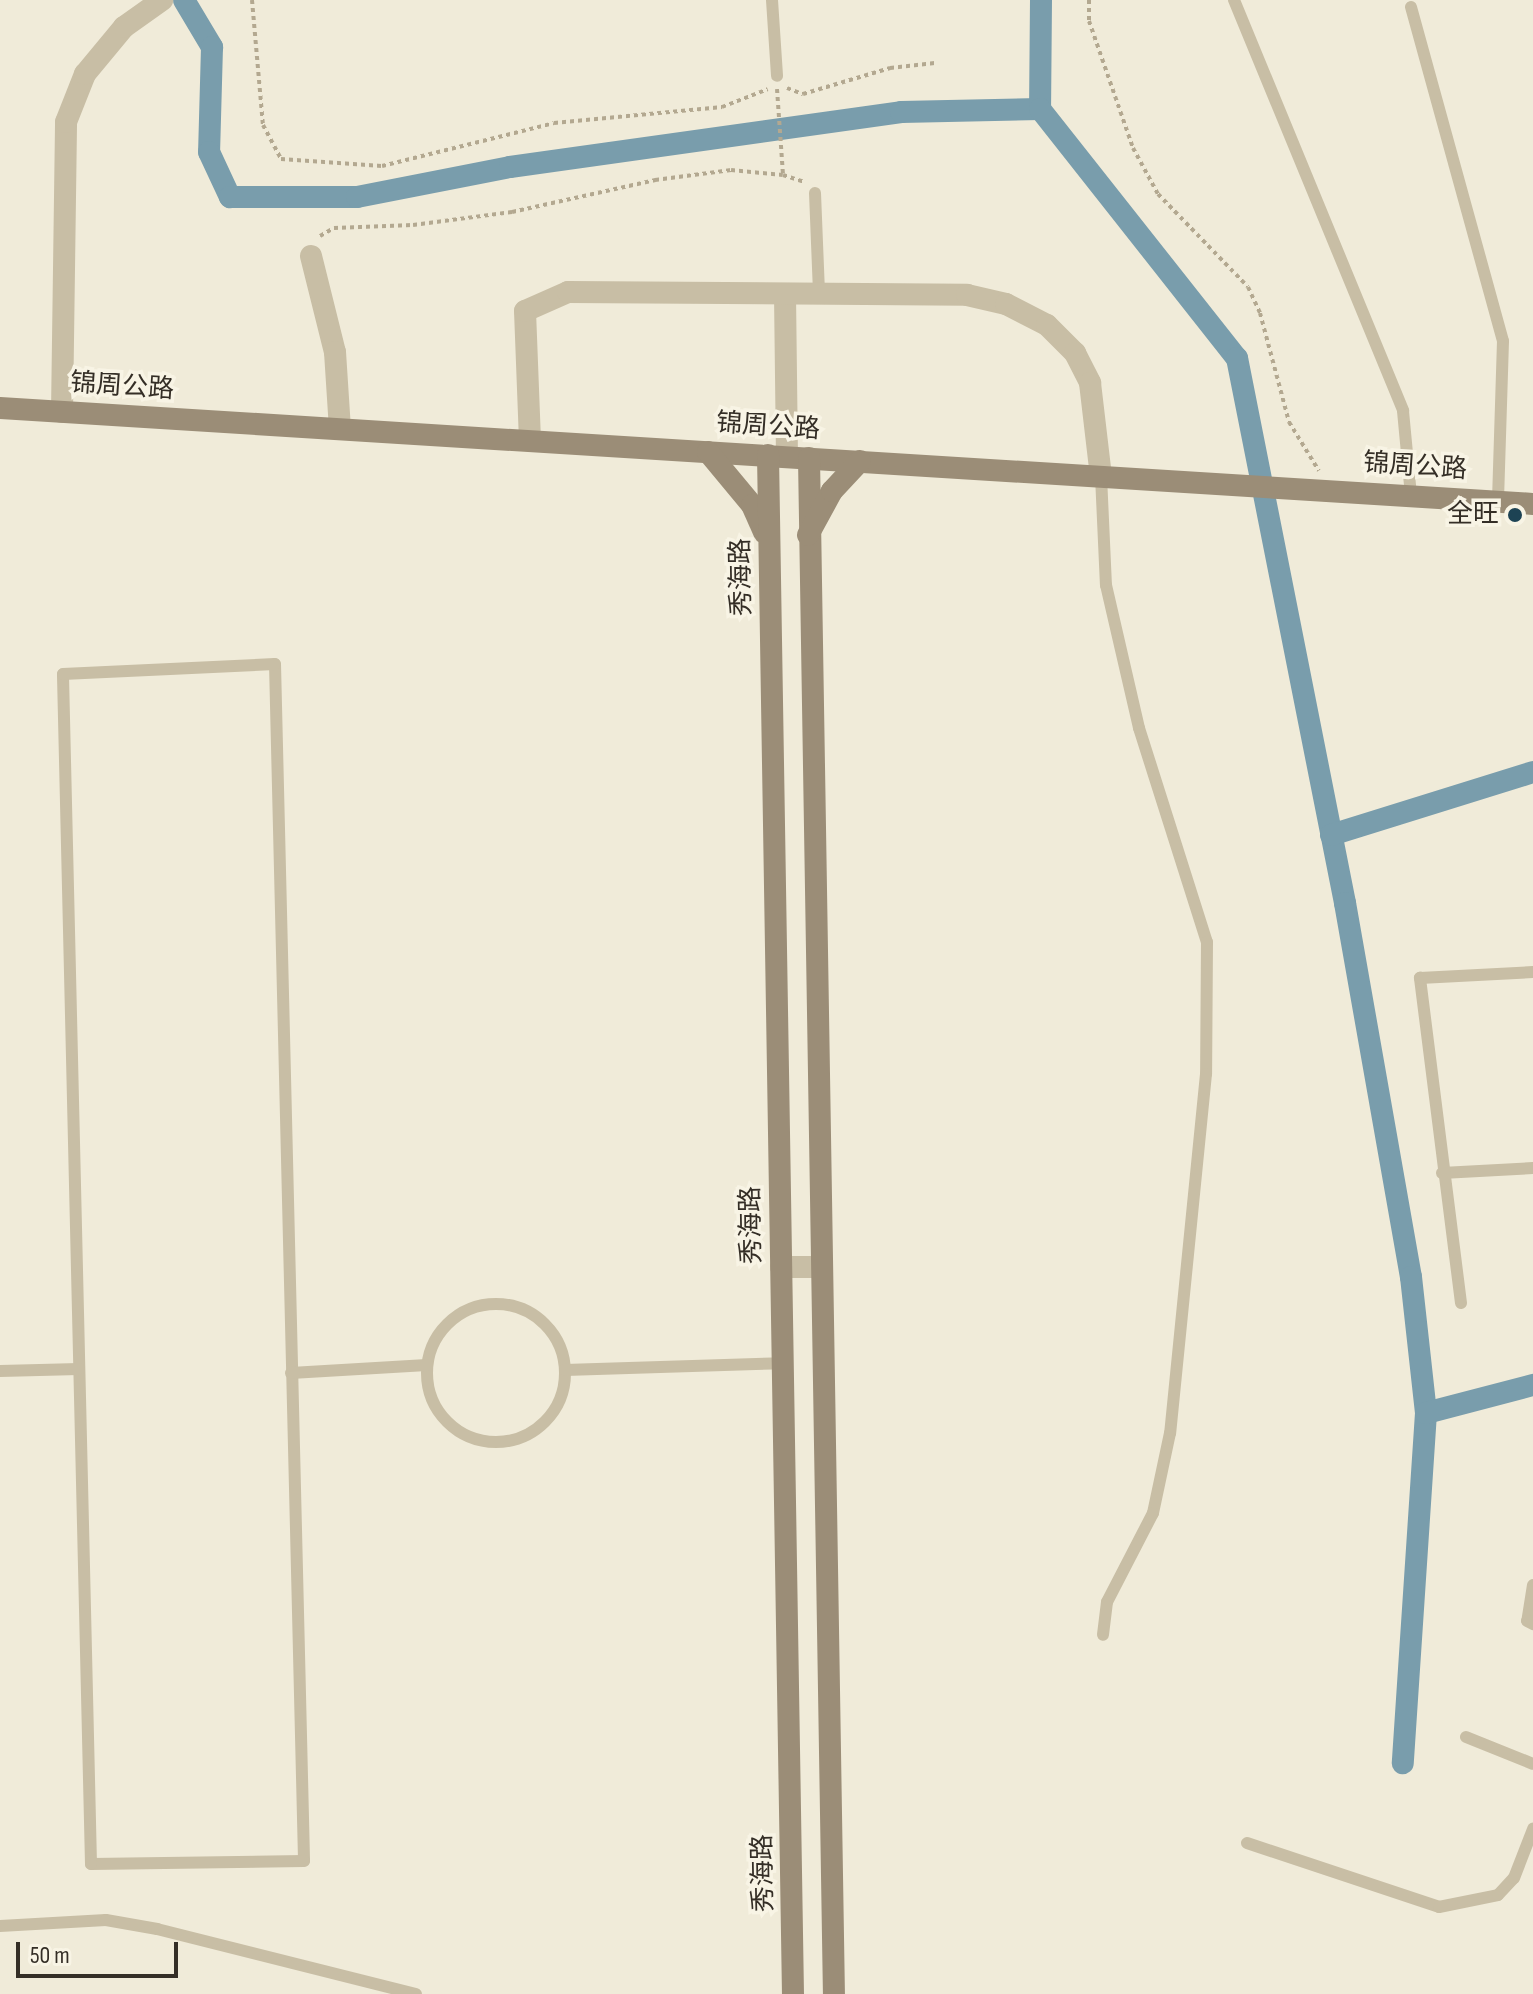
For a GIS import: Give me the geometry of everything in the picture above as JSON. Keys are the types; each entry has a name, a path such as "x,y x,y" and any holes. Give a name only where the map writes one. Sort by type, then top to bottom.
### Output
{"main road":[{"name":"锦周公路","path":"0,408 1533,504"},
{"path":"708,452 752,505 769,546"},
{"path":"788,457 807,536 834,1994"},
{"name":"秀海路","path":"788,457 769,546 793,1994"},
{"path":"807,536 832,491 860,461"}],"street":[{"path":"62,412 66,122 85,74 139,17 162,0"},
{"path":"311,256 335,352 340,429"},
{"path":"530,441 525,311 568,292 967,295 1006,304 1047,325 1075,353 1090,383 1101,476"},
{"path":"785,294 788,457"},
{"path":"781,1267 822,1267"}],"lane":[{"path":"772,0 777,80"},
{"path":"1234,0 1403,411 1411,495"},
{"path":"1411,7 1503,341 1498,501"},
{"path":"815,193 819,294"},
{"path":"1101,476 1106,585 1139,728 1207,942 1206,1074 1170,1433 1153,1513 1107,1602 1103,1635"},
{"path":"275,664 304,1861 91,1864 79,1369 63,674 275,664"},
{"path":"1461,1303 1442,1173 1420,978 1533,972"},
{"path":"1442,1173 1533,1168"},
{"path":"487,1304 532,1313 549,1328 565,1370 553,1412 517,1439 495,1442 473,1438 438,1410 428,1388 427,1365 446,1324 487,1304"},
{"path":"565,1370 783,1363"},
{"path":"291,1373 427,1365"},
{"path":"0,1371 79,1369"},
{"path":"1533,1585 1527,1621 1533,1624"},
{"path":"1466,1737 1533,1764"},
{"path":"1247,1843 1439,1907 1498,1895 1514,1878 1533,1829"},
{"path":"0,1926 119,1922 416,1994"}],"path":[{"path":"252,0 268,142 281,159 307,164 382,166 554,123 722,107 777,80"},
{"path":"1089,0 1089,21 1133,148 1158,194 1248,287 1260,313 1289,422 1320,490"},
{"path":"777,80 803,94 890,68 935,63"},
{"path":"311,256 317,237 334,228 413,225 512,212 655,180 731,170 783,175 777,80"}],"waterway":[{"path":"184,0 212,47 209,152 230,197 357,197 510,167 901,112 1040,109"},
{"path":"1041,0 1040,109 1237,358 1345,903 1411,1277 1426,1413 1403,1763"},
{"path":"1331,835 1533,772"},
{"path":"1426,1413 1533,1385"}],"place":[{"name":"全旺","path":"1515,515"}]}
